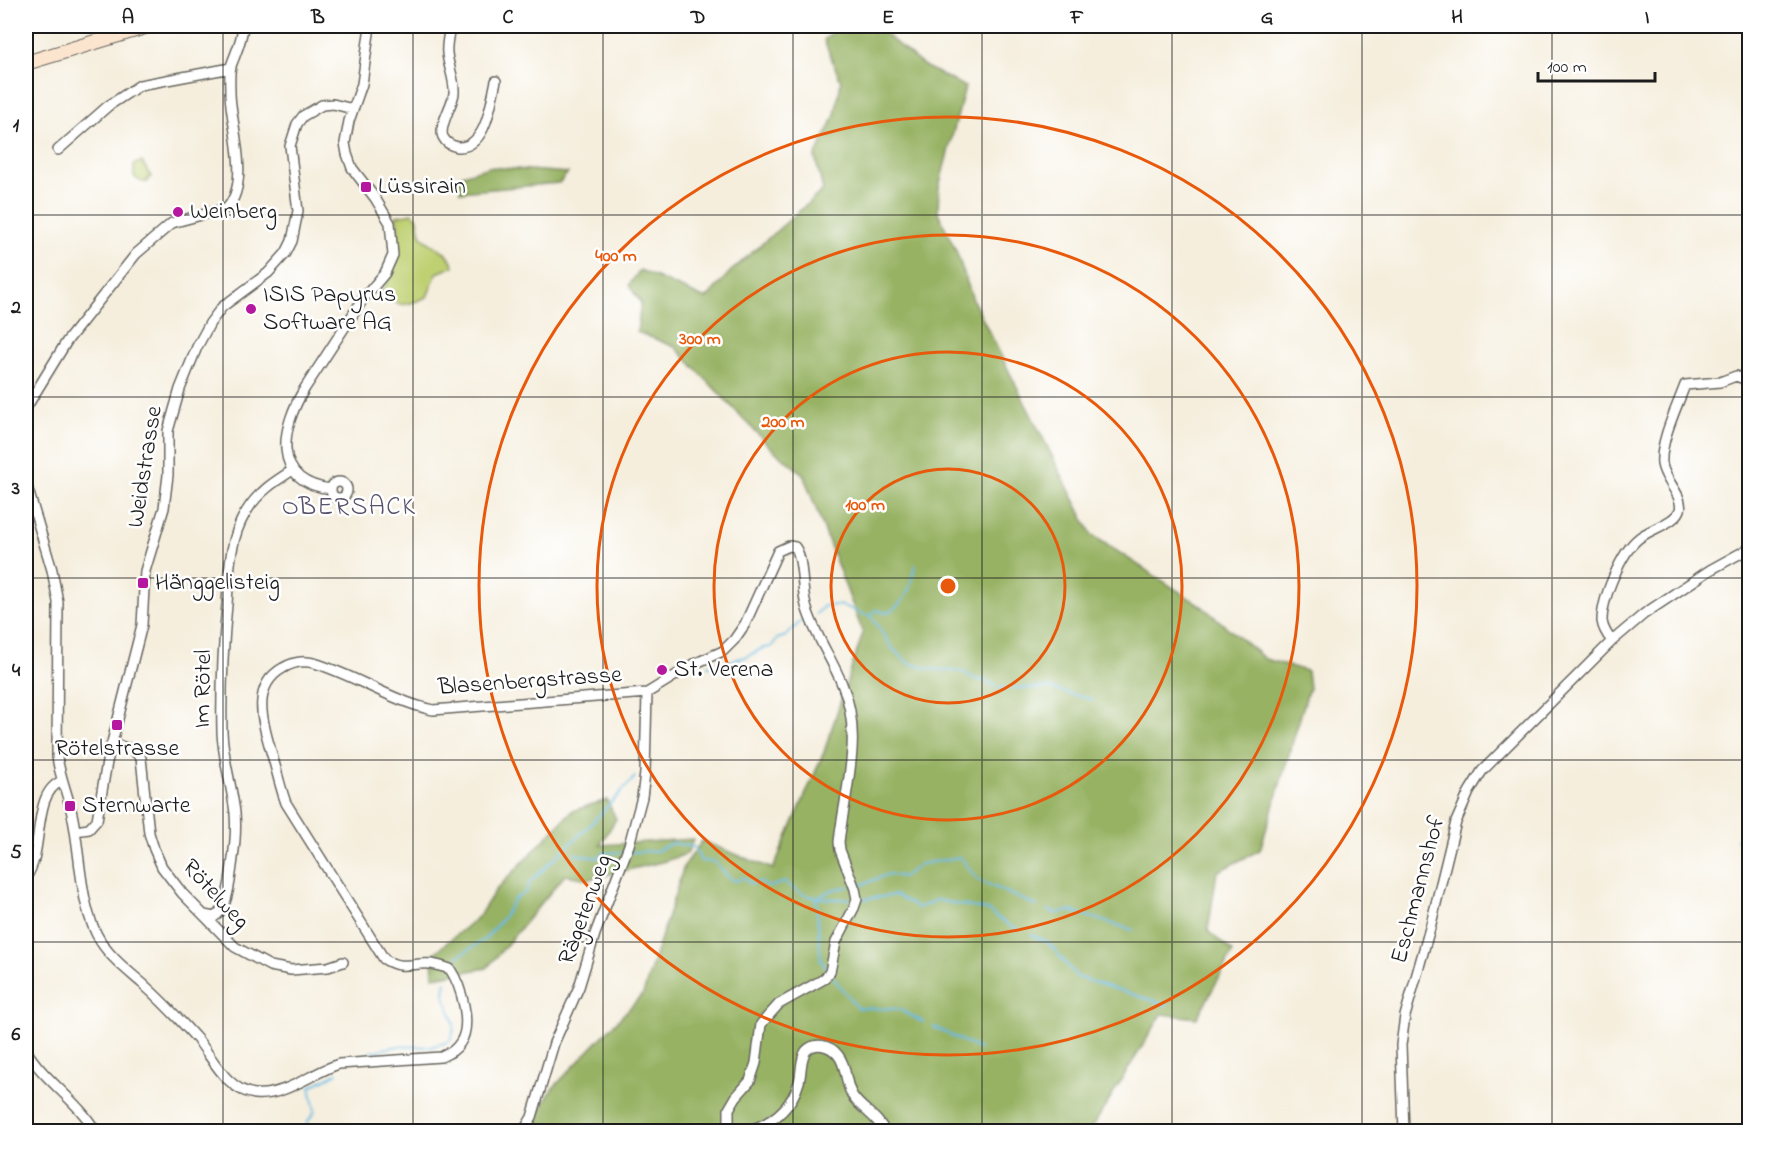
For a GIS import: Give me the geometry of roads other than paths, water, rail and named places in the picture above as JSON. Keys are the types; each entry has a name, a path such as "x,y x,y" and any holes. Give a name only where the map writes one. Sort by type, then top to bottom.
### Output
{"main road":[{"path":"26,63 148,26"}],"street":[{"path":"26,408 67,341 136,254 172,223 227,208 233,202 238,171 238,146 232,120 231,68 238,52 243,26"},
{"path":"331,489 306,483 293,470 287,456 286,429 296,401 363,299 385,273 393,255 390,223 375,198 352,168 347,154 345,133 362,84 370,26"},
{"path":"450,26 447,53 453,75 454,94 442,130 443,137 450,144 458,147 469,145 479,137 485,124 496,81"},
{"path":"58,150 108,106 140,85 231,68"},
{"name":"Weidstrasse","path":"75,831 88,829 97,820 105,772 142,625 145,571 164,508 168,475 168,431 180,389 197,347 222,307 268,273 286,253 292,241 298,211 290,146 297,124 303,116 322,105 333,104 353,110"},
{"path":"1612,641 1605,633 1602,622 1603,611 1613,579 1625,553 1636,539 1651,529 1671,521 1680,509 1677,494 1666,478 1662,455 1685,385 1720,381 1736,376 1749,381"},
{"name":"Im Rötel","path":"204,915 214,917 218,915 224,903 236,837 235,813 222,735 229,578 234,542 245,512 258,495 293,470"},
{"path":"26,483 52,570 58,602 57,757 75,831"},
{"name":"Blasenbergstrasse","path":"75,831 89,912 100,941 110,955 198,1040 227,1079 240,1089 253,1094 282,1090 339,1064 441,1057 453,1052 462,1042 465,1030 462,992 450,969 429,964 406,967 394,965 384,959 286,803 261,716 261,700 266,686 280,669 299,662 311,662 360,681 410,705 433,710 647,693 694,664 723,651 745,624 778,551 789,546 795,547 800,556 801,586 807,609 843,686 850,711 852,771 839,842 857,899 836,942 830,972 824,979 779,1004 761,1024 756,1063 750,1082 736,1097 729,1109 729,1123 738,1131"},
{"name":"Eschmannshof","path":"1404,1131 1401,1045 1405,1016 1430,928 1456,822 1469,792 1482,771 1612,641 1644,614 1710,570 1749,548"},
{"name":"Rägetenweg","path":"522,1131 532,1117 554,1043 579,987 595,934 630,845 645,773 647,693"},
{"name":"Rötelweg","path":"112,744 132,749 141,758 149,833 154,849 171,880 235,947 270,966 291,970 328,967 343,962"},
{"path":"26,877 34,861 45,799 53,786 62,781"},
{"path":"743,1131 759,1127 777,1118 796,1090 803,1056 807,1049 815,1044 824,1045 838,1054 848,1087 885,1131"},
{"path":"26,1052 38,1068 89,1119 96,1131"}],"waterway":[{"path":"871,616 875,610 887,613 900,603 910,587 915,565"},
{"path":"816,614 824,606 840,605 871,616 893,649 908,663 930,669 963,672 1000,688 1049,688 1093,700"},
{"path":"708,666 746,657 763,648 771,647 777,639 786,636 802,620"},
{"path":"457,957 484,940 503,918 514,899 526,892 529,883 591,824 635,777"},
{"path":"1736,839 1750,833"},
{"path":"631,852 656,851 672,843 694,847 701,861 715,862 729,878 737,881 743,877 751,884 760,882 769,887 785,882 808,896 824,899 850,899"},
{"path":"575,854 597,858 604,853 622,852"},
{"path":"861,885 889,874 903,877 921,864 960,857 978,880 1037,906"},
{"path":"819,897 834,889 848,887"},
{"path":"864,899 896,895 918,908 937,900 987,910 1020,930"},
{"path":"816,899 821,961 826,967"},
{"path":"1048,910 1055,913 1071,911 1133,930"},
{"path":"1031,935 1048,942 1077,977 1167,1005"},
{"path":"833,977 857,1008 898,1009 923,1022"},
{"path":"370,1052 398,1046 430,1047 449,1042 454,1024 444,995 446,982"},
{"path":"934,1027 979,1049"},
{"path":"306,1132 308,1121 315,1111 310,1087 337,1073"},
{"path":"836,1132 842,1129 857,1132"}],"place":[{"name":"Lüssirain","path":"366,187"},
{"name":"Weinberg","path":"178,212"},
{"name":"ISIS Papyrus Software AG","path":"251,309"},
{"name":"Hänggelisteig","path":"143,583"},
{"name":"St. Verena","path":"662,670"},
{"name":"Rötelstrasse","path":"117,725"},
{"name":"Sternwarte","path":"70,806"}],"district":[{"name":"OBERSACK","path":"349,508"}]}
